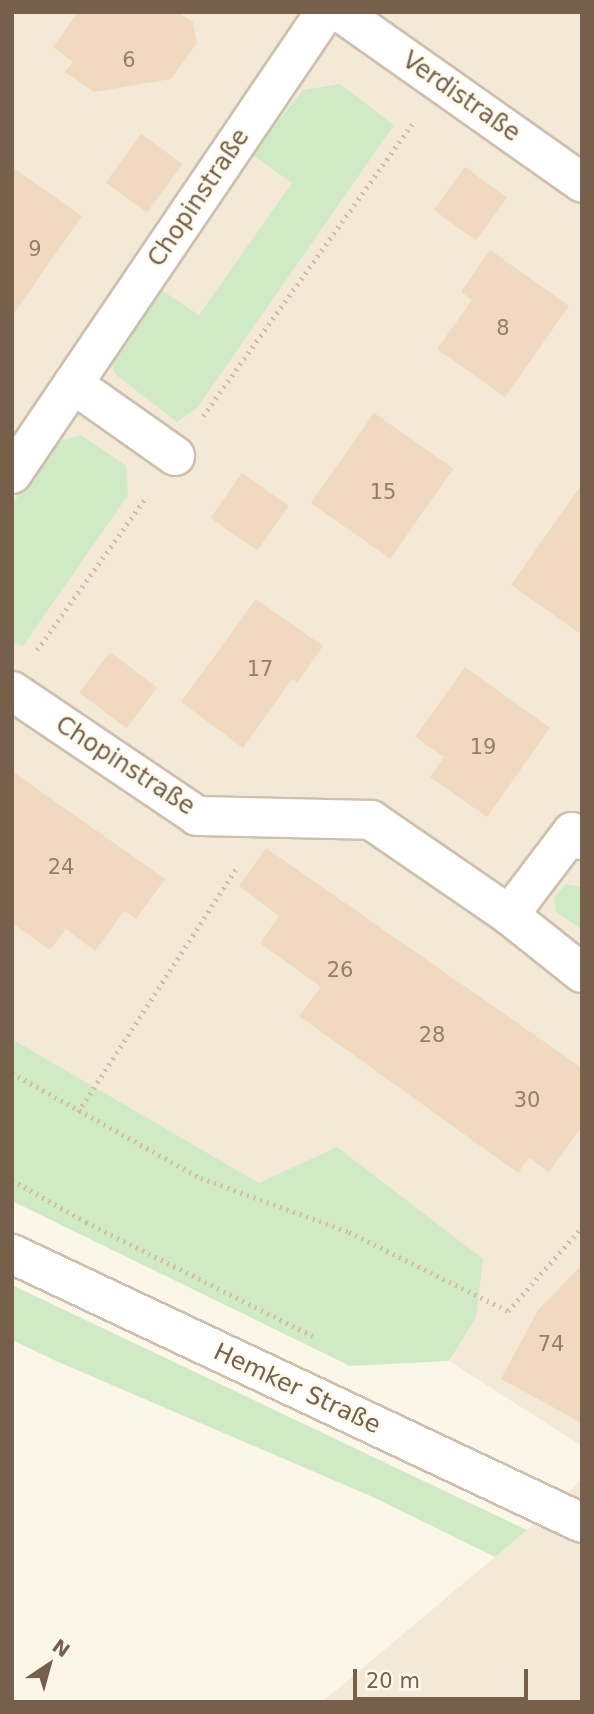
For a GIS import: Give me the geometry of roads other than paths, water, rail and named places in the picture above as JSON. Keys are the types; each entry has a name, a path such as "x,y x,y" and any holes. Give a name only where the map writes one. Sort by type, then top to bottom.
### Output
{"street":[{"name":"Chopinstraße","path":"12,474 325,12"},
{"name":"Verdistraße","path":"340,12 582,183"},
{"path":"73,384 175,456"},
{"name":"Chopinstraße","path":"12,691 197,816 371,820 509,915 582,973"},
{"path":"509,915 578,830"},
{"name":"Hemker Straße","path":"12,1254 582,1523"}]}
